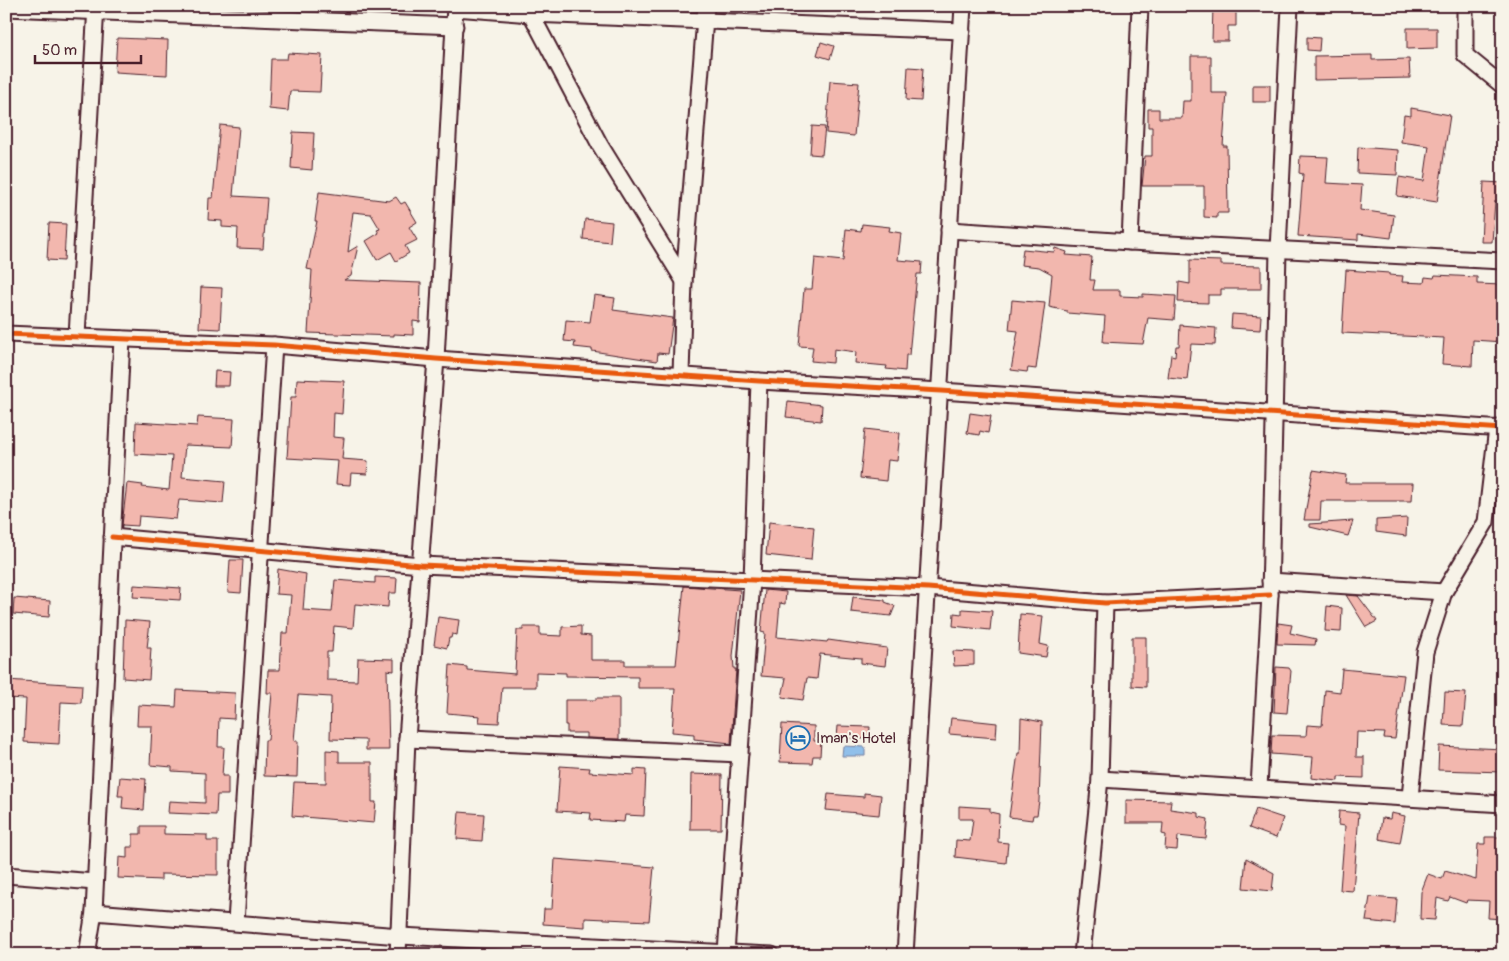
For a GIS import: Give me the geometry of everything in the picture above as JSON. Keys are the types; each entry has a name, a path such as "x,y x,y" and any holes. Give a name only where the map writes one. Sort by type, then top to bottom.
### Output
{"street":[{"path":"905,955 941,391 963,6"},
{"path":"1130,242 1140,6"},
{"path":"1259,787 1270,588 1278,250 1290,6"},
{"path":"1465,6 1464,55 1503,86"},
{"path":"398,955 407,740 436,359 455,7 531,14 705,14 962,31"},
{"path":"6,8 96,9 455,26"},
{"path":"77,336 96,9"},
{"path":"531,14 600,145 684,281"},
{"path":"681,374 684,281 705,14"},
{"path":"949,230 1130,242 1503,261"},
{"path":"6,334 274,344 436,359 1500,428 1486,522 1444,592 1425,652 1410,798"},
{"path":"87,954 94,912 122,339"},
{"path":"236,922 262,552 274,344"},
{"path":"726,953 752,580 759,381"},
{"path":"112,537 421,565 928,588 1105,603 1270,588 1444,592"},
{"path":"1082,955 1100,779 1105,603"},
{"path":"407,740 740,754"},
{"path":"1100,779 1259,787 1503,804"},
{"path":"6,875 95,882"},
{"path":"94,912 573,950 772,955"}],"water":[{"path":"843,746 865,747 865,756 842,756"}],"building":[{"path":"1213,6 1236,6 1236,26 1228,26 1228,41 1212,41"},
{"path":"1407,28 1437,28 1437,48 1407,49"},
{"path":"1307,37 1320,38 1319,51 1307,50"},
{"path":"117,38 168,40 167,75 115,72"},
{"path":"821,42 834,46 830,59 817,55"},
{"path":"288,53 322,55 320,92 290,91 288,111 269,109 271,59 287,59"},
{"path":"1372,55 1372,60 1409,59 1410,78 1314,80 1314,56"},
{"path":"1191,56 1211,56 1211,93 1227,93 1223,146 1227,146 1228,213 1217,213 1217,218 1204,217 1204,186 1142,186 1145,156 1152,156 1152,127 1148,127 1148,109 1159,109 1159,118 1182,118 1183,101 1191,101"},
{"path":"908,67 923,68 921,101 906,100"},
{"path":"830,81 859,83 854,136 826,133"},
{"path":"1253,85 1270,85 1270,102 1253,102"},
{"path":"1411,108 1450,115 1437,202 1397,196 1399,177 1424,181 1429,146 1401,142 1404,115 1411,116"},
{"path":"220,125 239,127 233,196 267,198 263,249 237,248 238,228 222,227 222,221 208,220 209,198 213,198"},
{"path":"812,126 825,127 822,155 810,154"},
{"path":"293,132 314,133 312,170 291,168"},
{"path":"1358,147 1398,150 1397,175 1357,173"},
{"path":"1300,156 1328,157 1326,183 1362,185 1360,210 1394,215 1391,238 1358,234 1358,240 1298,236 1303,174 1299,173"},
{"path":"1484,182 1503,183 1503,201 1495,201 1492,242 1481,242"},
{"path":"319,192 389,201 396,197 401,204 405,202 417,222 409,227 417,240 405,246 409,253 396,261 391,252 377,260 366,241 379,233 377,230 380,229 371,214 353,212 348,252 358,246 351,276 344,280 421,283 420,322 413,321 413,335 308,333 312,270 307,269 317,221 315,221"},
{"path":"585,219 612,222 610,242 583,239"},
{"path":"49,223 66,224 64,261 47,260"},
{"path":"862,224 890,227 889,231 901,233 898,260 922,262 921,274 917,274 909,355 906,355 905,371 886,369 887,366 855,363 856,352 834,349 833,363 811,361 813,347 799,346 804,289 812,289 815,258 843,261 846,229 861,231"},
{"path":"1055,248 1067,252 1066,255 1092,257 1090,280 1095,280 1093,290 1120,290 1120,296 1143,297 1143,294 1176,296 1174,320 1148,318 1143,344 1103,342 1105,316 1067,313 1067,311 1049,307 1052,274 1039,267 1021,265 1023,249 1054,252"},
{"path":"1190,260 1221,261 1221,265 1261,266 1261,289 1221,289 1221,295 1208,295 1208,303 1178,302 1179,282 1190,284"},
{"path":"1346,270 1389,273 1389,275 1403,276 1402,282 1424,283 1425,277 1434,278 1435,275 1477,277 1477,284 1503,285 1503,342 1473,340 1472,366 1442,364 1444,338 1342,333"},
{"path":"201,287 222,288 220,329 199,328"},
{"path":"594,295 615,298 613,310 673,318 668,354 658,353 657,361 592,351 592,349 574,347 575,342 564,341 566,320 590,322"},
{"path":"1012,300 1045,303 1036,369 1028,368 1027,372 1011,370 1018,331 1009,330"},
{"path":"1232,314 1261,316 1260,330 1231,328"},
{"path":"1180,325 1216,328 1215,345 1191,344 1187,380 1168,378 1171,355 1175,356 1176,346 1179,346"},
{"path":"215,371 230,372 229,386 214,386"},
{"path":"297,379 344,381 342,414 334,413 333,437 344,438 342,459 368,461 367,474 351,473 350,485 336,484 338,461 287,458 291,397 296,397"},
{"path":"788,401 822,405 821,421 786,417"},
{"path":"970,413 991,416 988,433 980,431 979,435 967,433"},
{"path":"198,417 234,419 232,447 185,445 182,477 225,481 223,503 179,500 176,519 139,516 138,526 122,525 127,483 169,490 172,456 135,454 136,422 197,426"},
{"path":"865,429 900,433 897,461 888,460 886,481 860,478"},
{"path":"1313,470 1346,475 1345,483 1413,483 1412,501 1321,501 1320,520 1304,520"},
{"path":"1407,518 1406,536 1376,532 1376,520"},
{"path":"1353,521 1348,536 1310,527 1310,524"},
{"path":"769,522 814,527 811,560 766,555"},
{"path":"230,560 243,560 241,593 228,592"},
{"path":"278,569 306,574 303,610 332,612 335,580 375,583 375,577 397,578 396,593 389,593 388,607 355,604 353,628 334,626 332,652 327,652 327,680 357,681 358,658 394,659 394,671 387,670 389,750 366,750 366,740 330,739 331,697 298,695 294,741 298,741 297,777 264,776 265,740 268,740 272,693 267,693 268,670 280,670 282,633 288,633 291,595 276,594"},
{"path":"134,585 181,588 180,600 133,597"},
{"path":"684,586 740,590 733,656 734,669 736,669 731,743 694,739 694,734 672,732 675,688 638,688 638,677 566,676 566,673 536,672 536,687 502,687 499,723 479,722 480,716 447,713 450,665 467,667 467,670 515,674 517,630 523,630 523,627 540,627 540,635 562,636 562,627 581,626 581,635 591,636 591,660 625,660 625,665 676,665"},
{"path":"765,590 786,592 785,604 780,603 777,637 827,642 828,640 887,648 885,666 861,663 861,658 820,654 817,679 807,678 803,700 782,697 786,678 761,676 765,633 761,632"},
{"path":"1346,595 1358,596 1377,621 1366,627"},
{"path":"853,597 885,600 885,602 895,606 891,616 851,612"},
{"path":"14,598 50,601 49,617 13,614"},
{"path":"1327,606 1342,608 1341,632 1325,631"},
{"path":"962,609 992,611 990,630 953,626 954,613 962,614"},
{"path":"1020,614 1043,616 1040,644 1048,646 1046,657 1018,653"},
{"path":"438,617 459,620 457,635 452,634 447,648 434,645"},
{"path":"125,620 150,622 147,648 151,648 149,680 123,678"},
{"path":"1278,623 1292,625 1290,633 1316,639 1315,645 1277,644"},
{"path":"1132,637 1146,637 1146,687 1132,686"},
{"path":"953,651 974,652 974,665 954,666"},
{"path":"1276,667 1289,668 1291,671 1287,713 1274,712"},
{"path":"1342,669 1404,675 1395,739 1384,738 1385,733 1357,732 1356,757 1364,757 1364,778 1338,777 1338,781 1311,778 1313,757 1271,754 1272,735 1306,736 1307,725 1322,726 1325,690 1340,692"},
{"path":"6,680 82,685 81,703 61,702 59,744 24,742 26,699 6,698"},
{"path":"177,690 235,693 234,719 219,718 218,747 224,747 222,776 228,776 228,795 217,795 216,815 168,813 169,801 205,803 205,773 172,771 172,767 150,765 152,726 137,726 138,705 176,707"},
{"path":"1445,692 1466,693 1463,726 1443,725"},
{"path":"596,698 619,698 619,739 587,738 587,733 567,733 567,725 565,725 565,700 596,700"},
{"path":"951,718 997,723 996,738 949,734"},
{"path":"1021,718 1042,722 1039,801 1037,815 1033,815 1032,820 1009,817 1018,753 1020,753"},
{"path":"782,724 814,726 814,741 821,741 820,756 813,756 812,763 780,762"},
{"path":"838,726 870,727 869,739 837,738"},
{"path":"1439,746 1503,749 1503,772 1438,770"},
{"path":"326,750 339,751 339,762 372,762 372,802 376,802 374,823 292,816 294,782 326,783"},
{"path":"560,766 590,768 589,772 634,775 634,769 646,770 644,816 625,815 624,822 590,820 591,813 557,811"},
{"path":"691,774 722,775 721,829 690,829"},
{"path":"120,777 146,779 144,810 122,808 123,796 118,796"},
{"path":"864,793 881,795 879,815 826,810 828,794 864,797"},
{"path":"1126,800 1171,801 1170,809 1199,813 1199,817 1208,819 1206,839 1178,836 1177,850 1165,849 1166,835 1162,834 1163,823 1126,823"},
{"path":"959,806 990,808 990,812 999,814 998,842 1008,843 1006,863 955,857 956,840 970,841 973,819 959,819"},
{"path":"1256,809 1283,818 1276,838 1249,828"},
{"path":"1339,811 1359,813 1353,891 1340,890 1345,826 1338,825"},
{"path":"459,812 484,814 482,841 457,839"},
{"path":"1391,813 1405,816 1400,843 1379,839 1382,818 1390,819"},
{"path":"141,826 164,826 164,834 207,835 207,841 218,841 218,875 161,874 161,880 118,878 119,857 127,858 127,847 133,847 133,834 141,834"},
{"path":"1485,837 1503,837 1503,919 1488,918 1489,901 1467,900 1466,903 1450,897 1448,901 1437,898 1435,920 1420,919 1421,892 1428,874 1442,879 1445,871 1476,880 1478,844 1485,844"},
{"path":"1246,858 1274,873 1272,891 1243,888"},
{"path":"555,859 654,867 649,921 585,918 585,927 543,924 544,909 552,909"},
{"path":"1370,897 1397,899 1395,924 1366,921"}],"cycle path":[{"path":"6,334 274,345 436,359 1503,429"},
{"path":"112,537 421,565 928,588 1105,603 1270,595"}],"place":[{"name":"Iman's Hotel","path":"798,738"}]}
